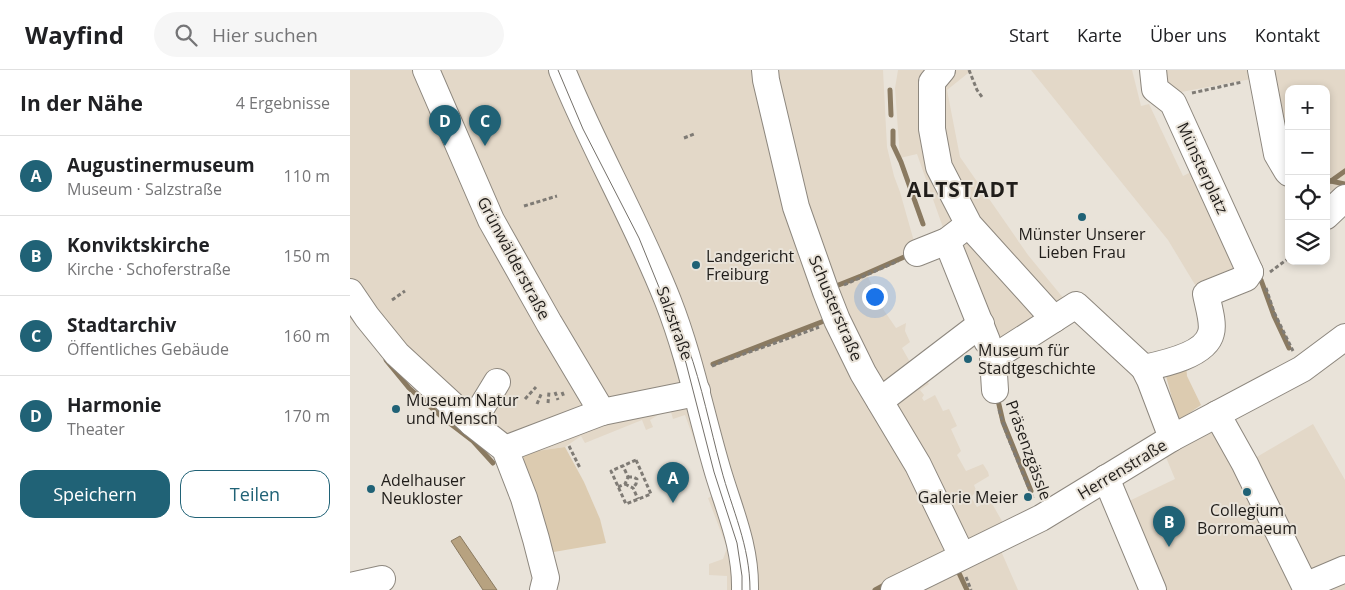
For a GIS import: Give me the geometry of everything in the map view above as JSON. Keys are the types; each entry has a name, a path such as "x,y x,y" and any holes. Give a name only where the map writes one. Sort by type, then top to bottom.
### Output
{"street":[{"name":"Grünwälderstraße","path":"426,70 491,220 602,412"},
{"name":"Salzstraße","path":"562,70 591,137 644,245 669,302 692,386 741,543 746,575 745,590"},
{"name":"Schusterstraße","path":"766,70 766,80 796,207 837,320 863,373 918,465 962,556"},
{"path":"942,70 932,82 932,128 939,167 969,225 1054,318"},
{"name":"Münsterplatz","path":"1153,70 1155,89 1173,103 1257,274"},
{"path":"1262,74 1277,154 1285,168"},
{"path":"1330,190 1345,194"},
{"path":"1330,212 1345,198"},
{"path":"917,253 947,241 969,225"},
{"path":"947,241 993,358 995,390"},
{"path":"1144,368 1170,362 1204,345 1212,332 1206,294 1257,274"},
{"path":"350,292 367,318 396,354 472,424 505,449 524,498 536,539 546,578 543,590"},
{"path":"993,358 1076,305 1144,368 1172,438"},
{"path":"880,401 981,324"},
{"name":"Herrenstraße","path":"894,590 1041,518 1172,438 1302,369 1345,338"},
{"path":"472,424 497,382"},
{"path":"505,449 602,412 692,386"},
{"path":"1218,414 1245,464 1305,586 1345,569"},
{"path":"1106,478 1153,590"},
{"path":"350,586 382,579"}],"path":[{"path":"968,70 976,90 982,97"},
{"path":"1173,103 1178,96 1262,74"},
{"path":"684,138 694,134"},
{"path":"524,206 557,196"},
{"path":"826,292 917,253"},
{"path":"1285,260 1257,274 1302,369"},
{"path":"392,300 405,291"},
{"path":"692,386 744,353 785,341 837,320"},
{"path":"525,398 536,387"},
{"name":"Präsenzgässle","path":"995,390 1002,422 1041,518"},
{"path":"537,404 542,392"},
{"path":"548,403 549,392"},
{"path":"555,392 558,400"},
{"path":"562,392 564,397"},
{"path":"571,450 580,468"},
{"path":"636,460 650,494 626,504 611,471 623,466 636,460"},
{"path":"618,487 625,484 628,477 623,466"},
{"path":"628,477 637,479 643,477"},
{"path":"633,488 637,479"},
{"path":"625,484 633,488 638,499"}],"shaded area":[{"path":"350,70 883,70 887,147 917,253 868,274 868,277 879,300 883,300 885,305 883,309 896,328 906,323 905,331 910,342 902,348 914,369 923,375 929,384 920,390 924,395 922,398 924,401 935,395 943,411 949,409 957,426 951,429 961,451 957,455 966,471 983,464 988,472 989,476 974,485 976,490 971,497 977,507 990,500 1015,544 1001,551 1018,590 727,590 727,576 709,575 709,564 723,559 727,548 708,498 714,495 685,415 673,419 671,412 661,413 650,420 653,427 646,430 642,420 585,443 581,436 565,447 523,453 505,449 350,292"},
{"path":"898,70 972,70 947,90 960,157 1028,255 1069,305 997,350 946,236 917,154 900,158 895,88"},
{"path":"1031,70 1132,70 1141,106 1149,104 1183,176 1197,169 1251,278 1212,300 1196,335 1203,315 1200,293 1168,240"},
{"path":"1160,70 1345,70 1345,194 1330,190 1330,85 1285,85 1285,159 1262,77 1165,95"},
{"path":"1186,364 1187,376 1201,405 1178,421 1166,376"},
{"name":"Collegium Borromaeum","path":"1223,416 1250,461 1313,424 1345,480 1345,590 1161,590 1125,503 1175,479 1163,450"},
{"path":"565,447 584,482 600,519 606,543 548,553 526,478 523,453"},
{"path":"460,536 497,590 483,590 451,541"}],"waterway":[{"path":"890,90 891,115"},
{"path":"893,131 893,145 923,224"},
{"path":"1331,181 1345,171"},
{"path":"1330,181 1345,184"},
{"path":"831,288 911,254"},
{"path":"1261,280 1274,316 1289,348"},
{"path":"713,364 824,321"},
{"path":"386,360 409,388 473,441 493,463"},
{"path":"997,396 1003,422 1031,491"},
{"path":"958,571 967,590"},
{"path":"875,590 888,583"}],"tram line":[{"path":"558,70 583,129 639,238 665,302 686,363 714,472 737,543 742,590"},
{"path":"688,347 702,392 725,483 744,543 750,590"}],"place":[{"name":"Harmonie","path":"445,146"},
{"name":"Stadtarchiv","path":"485,146"},
{"name":"Münster Unserer Lieben Frau","path":"1082,217"},
{"name":"Landgericht Freiburg","path":"696,265"},
{"name":"Museum für Stadtgeschichte","path":"968,359"},
{"name":"Museum Natur und Mensch","path":"396,409"},
{"name":"Adelhauser Neukloster","path":"371,489"},
{"name":"Collegium Borromaeum","path":"1247,492"},
{"name":"Galerie Meier","path":"1028,497"},
{"name":"Augustinermuseum","path":"673,503"},
{"name":"Konviktskirche","path":"1169,547"}],"district":[{"name":"ALTSTADT","path":"963,190"}]}
